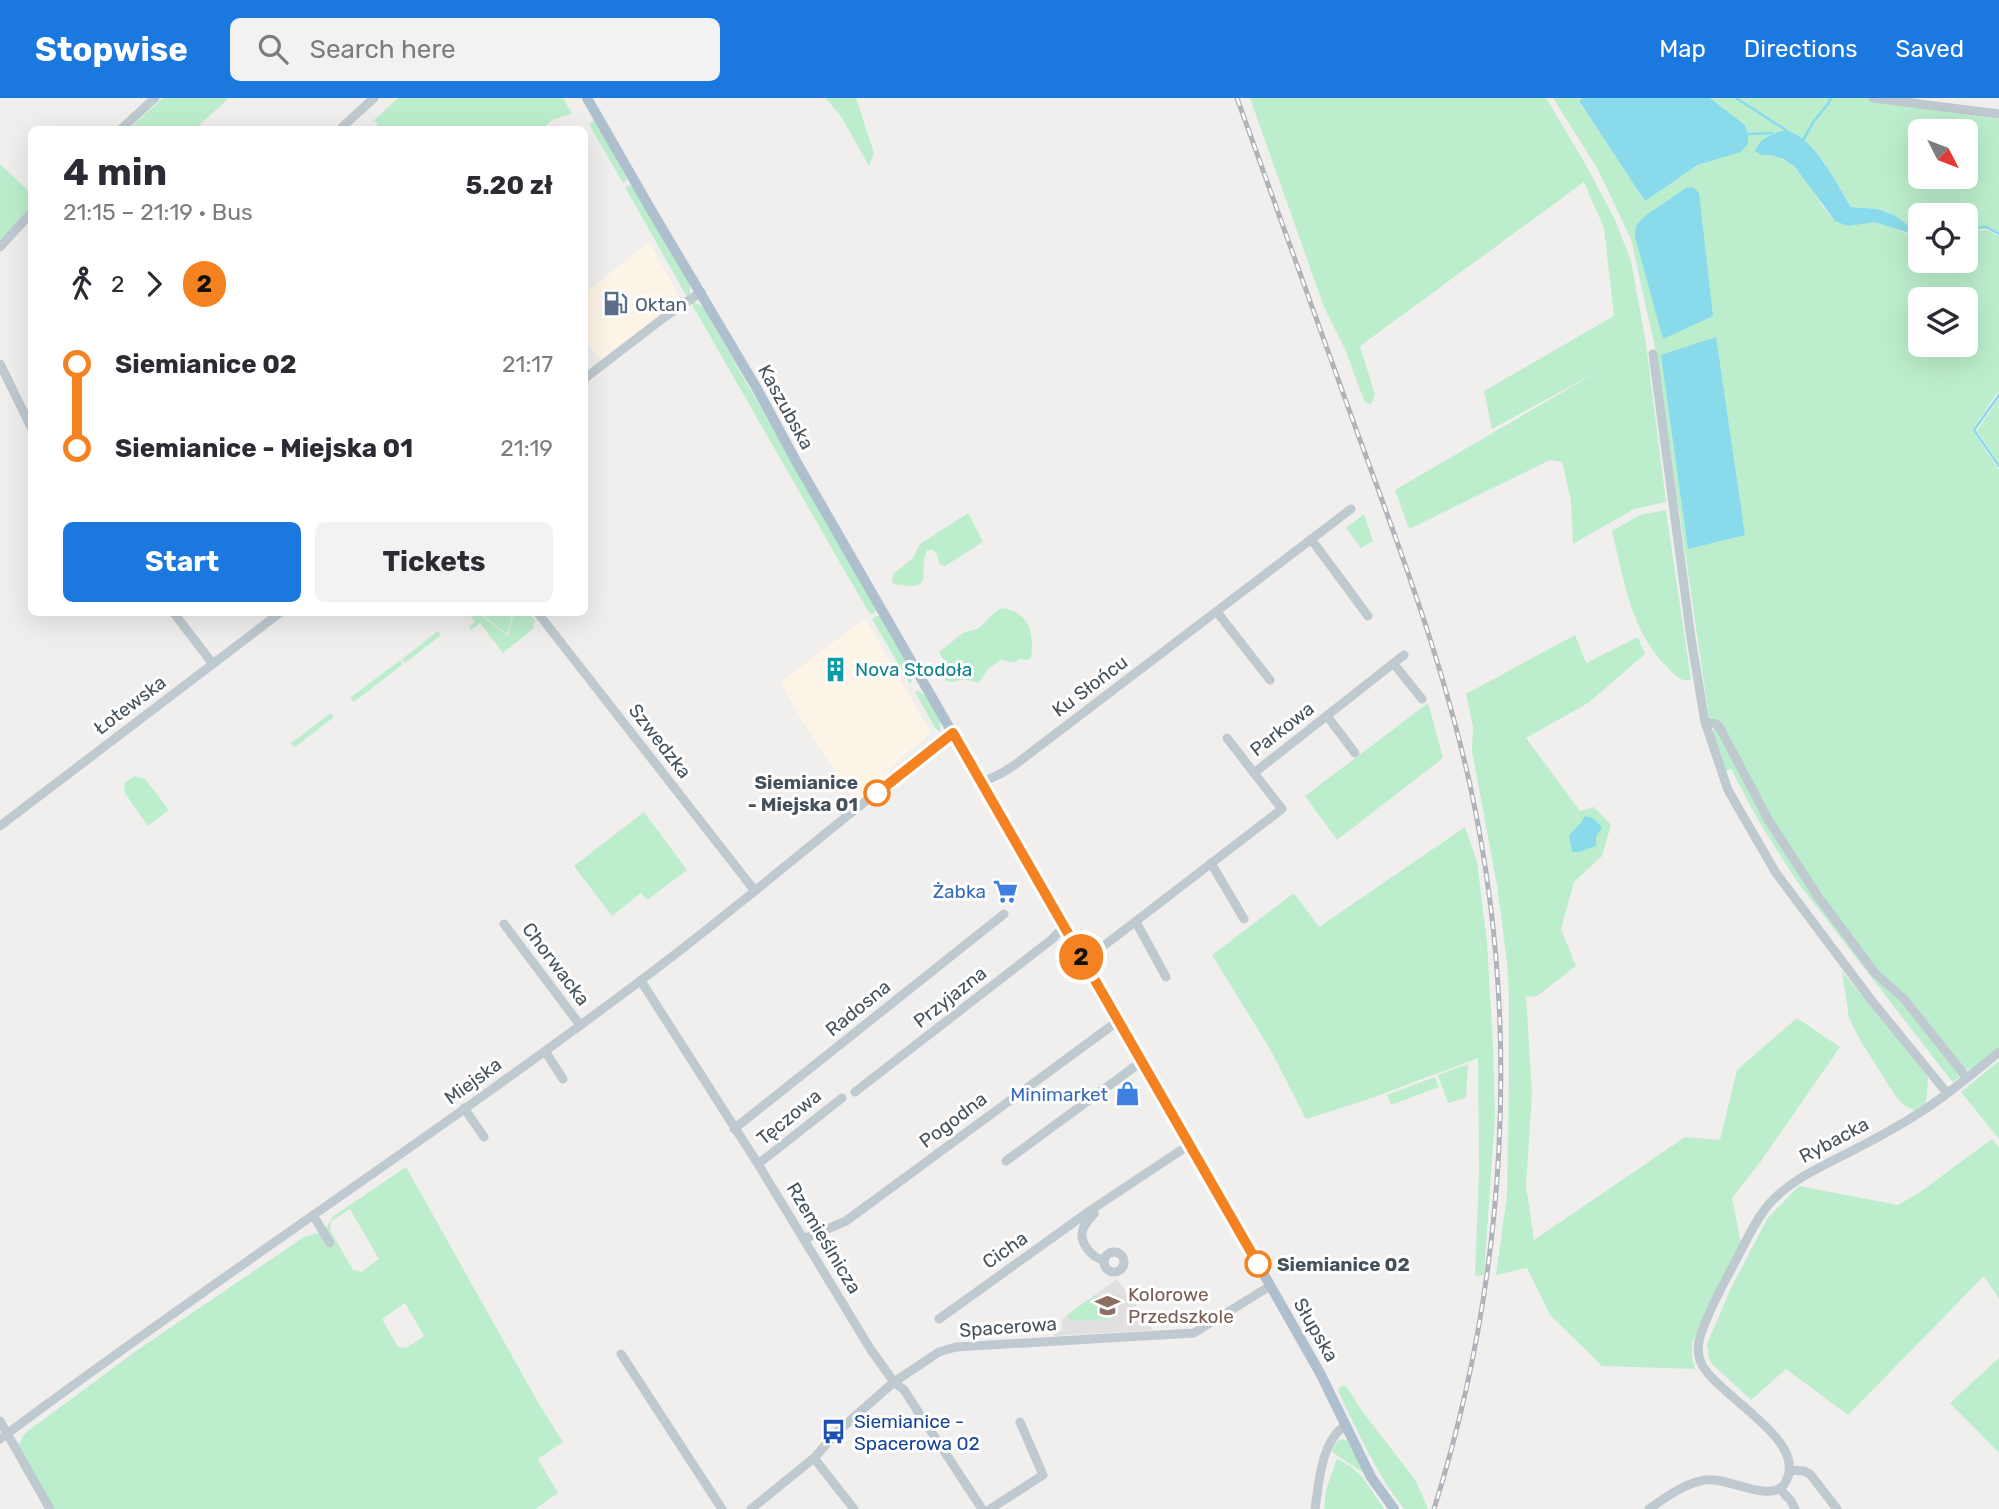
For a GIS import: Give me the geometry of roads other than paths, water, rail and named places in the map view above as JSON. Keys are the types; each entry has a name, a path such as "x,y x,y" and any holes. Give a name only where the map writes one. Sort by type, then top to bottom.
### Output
{"main road":[{"name":"Kaszubska","path":"587,98 953,733"},
{"name":"Słupska","path":"953,733 1317,1367 1371,1477 1394,1509"}],"street":[{"path":"124,126 155,98"},
{"path":"343,126 374,98"},
{"path":"1873,98 1999,114"},
{"path":"0,247 28,216"},
{"path":"588,376 701,292"},
{"path":"1653,354 1691,638 1705,722 1728,790 1776,873 1872,1001 1947,1093"},
{"path":"0,364 28,409"},
{"name":"Ku Słońcu","path":"981,783 1002,774 1016,764 1352,509"},
{"path":"1311,539 1368,616"},
{"path":"1217,612 1270,680"},
{"path":"176,616 213,664"},
{"name":"Łotewska","path":"0,826 276,616"},
{"name":"Szwedzka","path":"540,616 755,891"},
{"name":"Parkowa","path":"1084,961 1282,808 1254,773 1404,656"},
{"path":"1394,664 1422,699"},
{"path":"1327,716 1355,753"},
{"path":"1705,722 1716,724 1720,728 1769,821 1819,898 1875,973 1904,999 1967,1078"},
{"name":"Miejska","path":"4,1437 65,1390 641,981 953,733"},
{"path":"1227,738 1254,773"},
{"path":"1211,863 1244,919"},
{"name":"Radosna","path":"734,1129 1004,914"},
{"path":"1136,922 1166,977"},
{"name":"Chorwacka","path":"504,924 580,1025"},
{"name":"Przyjazna","path":"855,1092 1051,940 1064,927"},
{"name":"Rzemieślnicza","path":"641,981 758,1164 871,1350 894,1382 904,1391 982,1509"},
{"name":"Pogodna","path":"804,1239 846,1221 1118,1021"},
{"path":"545,1051 564,1079"},
{"name":"Rybacka","path":"1789,1470 1785,1453 1771,1432 1712,1377 1702,1364 1698,1346 1717,1297 1761,1214 1781,1191 1805,1175 1919,1114 1999,1052"},
{"path":"1006,1161 1141,1062"},
{"name":"Tęczowa","path":"758,1164 842,1098"},
{"path":"464,1108 484,1137"},
{"name":"Cicha","path":"939,1319 1091,1210 1189,1146"},
{"path":"1091,1210 1094,1214 1083,1229 1082,1238 1092,1255 1104,1260"},
{"path":"313,1215 330,1242"},
{"name":"Spacerowa","path":"751,1509 763,1505 814,1458 837,1432 894,1382 939,1352 956,1347 1194,1333 1270,1286"},
{"path":"621,1354 722,1509"},
{"path":"0,1421 4,1437 50,1509"},
{"path":"990,1509 1043,1475 1020,1422"},
{"path":"1315,1509 1327,1452 1336,1433 1346,1425"},
{"path":"814,1458 854,1509"},
{"path":"1649,1509 1693,1483 1706,1480 1716,1479 1768,1493 1785,1484 1789,1470 1810,1474 1837,1509"},
{"path":"1780,1489 1795,1509"}],"water":[{"path":"1583,98 1710,98 1745,125 1748,144 1741,152 1698,165 1645,201 1579,101"},
{"path":"1786,130 1806,142 1832,175 1851,207 1878,209 1896,216 1908,225 1908,233 1875,222 1848,226 1835,221 1795,167 1783,159 1761,155 1755,151 1760,143"},
{"path":"1693,187 1699,193 1713,316 1663,339 1635,237 1636,226 1645,216 1686,188"},
{"path":"1716,337 1745,535 1688,549 1661,355"},
{"path":"1585,816 1593,818 1602,827 1596,837 1596,846 1572,852 1569,835"}],"waterway":[{"path":"1736,98 1786,130"},
{"path":"1803,140 1831,98"},
{"path":"1748,134 1772,133"},
{"path":"1978,228 1986,227 1999,234"},
{"path":"1999,395 1974,430 1999,466"}],"railway":[{"path":"1237,98 1404,561 1433,650 1470,785 1486,875 1497,966 1501,1057 1499,1149 1491,1241 1478,1331 1459,1421 1434,1509"}],"place":[{"name":"Oktan","path":"615,304"},
{"name":"Nova Stodoła","path":"835,669"},
{"name":"Siemianice - Miejska 01","path":"877,793"},
{"name":"Żabka","path":"1006,891"},
{"name":"Minimarket","path":"1128,1094"},
{"name":"Siemianice 02","path":"1258,1264"},
{"name":"Kolorowe Przedszkole","path":"1108,1305"},
{"name":"Siemianice - Spacerowa 02","path":"834,1432"}]}
